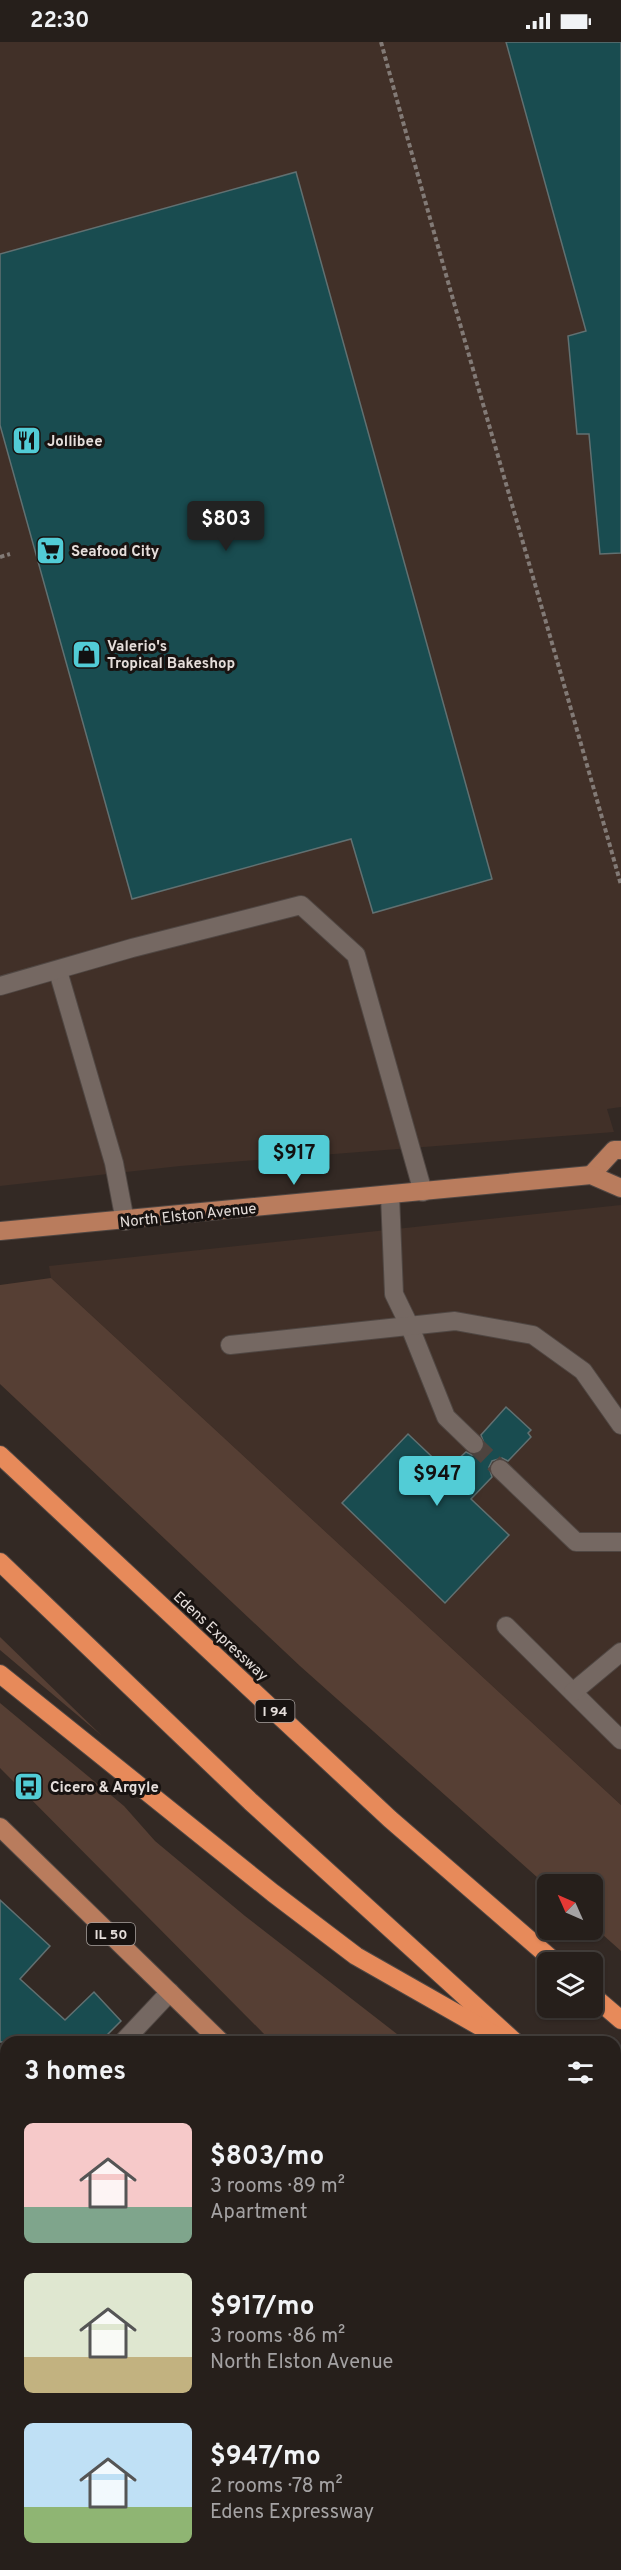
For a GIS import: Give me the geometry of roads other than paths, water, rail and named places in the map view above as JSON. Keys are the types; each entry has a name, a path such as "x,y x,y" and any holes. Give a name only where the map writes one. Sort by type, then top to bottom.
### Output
{"highway":[{"name":"Edens Expressway","path":"0,1455 390,1819 543,1952"},
{"path":"0,1562 251,1802 508,2036"},
{"path":"0,1674 273,1893 356,1956 496,2036"},
{"path":"603,2004 621,2020"}],"main road":[{"path":"591,1175 614,1150 621,1150"},
{"name":"North Elston Avenue","path":"0,1231 591,1175 621,1188"},
{"name":"IL 50","path":"0,1827 215,2036"}],"street":[{"path":"0,986 132,948 301,905 356,955 423,1192"},
{"path":"58,971 114,1163 124,1221"},
{"path":"390,1195 394,1294 410,1327 446,1418 474,1444"},
{"path":"230,1345 455,1321 533,1335 583,1371 621,1425"},
{"path":"500,1469 576,1542 621,1542"},
{"path":"506,1626 621,1740"},
{"path":"573,1692 621,1652"},
{"path":"129,2036 170,1992"}],"tunnel":[{"path":"474,1444 500,1469"}],"place":[{"name":"Jollibee","path":"26,441"},
{"name":"Seafood City","path":"50,551"},
{"name":"Valerio's Tropical Bakeshop","path":"86,655"},
{"name":"Cicero & Argyle","path":"29,1787"}]}
